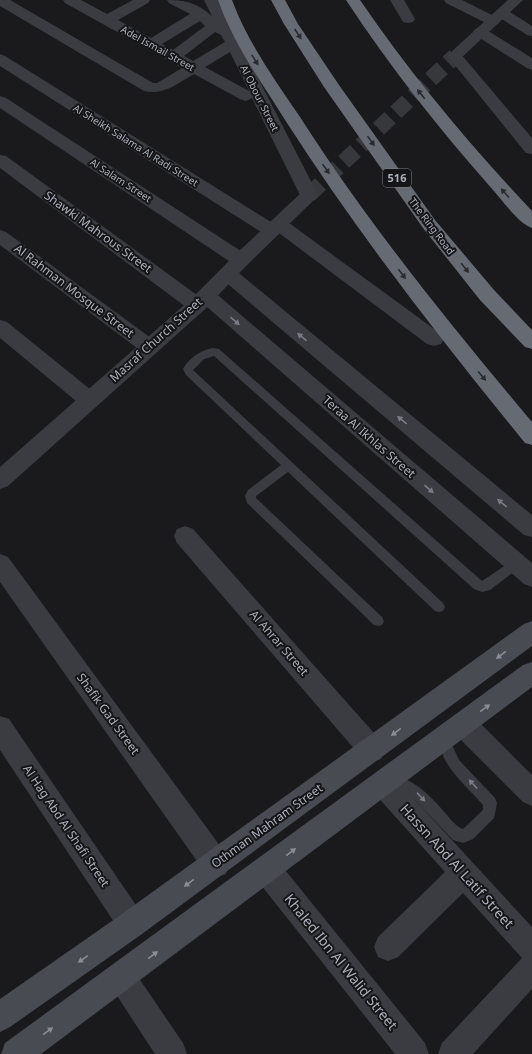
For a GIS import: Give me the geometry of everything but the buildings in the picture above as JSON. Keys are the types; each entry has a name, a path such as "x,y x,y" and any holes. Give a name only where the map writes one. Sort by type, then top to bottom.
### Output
{"highway":[{"path":"225,0 240,36 341,191 416,292 532,437"},
{"name":"The Ring Road","path":"278,0 291,24 332,87 430,224 487,294 532,342"},
{"path":"353,0 435,112 470,154 532,222"}],"main road":[{"name":"Othman Mahram Street","path":"0,1017 216,864 532,632"},
{"path":"16,1054 122,978 455,730 530,679"}],"street":[{"path":"0,0 150,88 161,87 194,67 224,34"},
{"name":"Adel Ismail Street","path":"70,0 246,96"},
{"path":"108,20 143,0"},
{"path":"174,0 201,14 224,34"},
{"name":"Al Obour Street","path":"211,0 224,34 309,196"},
{"path":"397,0 408,19"},
{"path":"451,0 532,32"},
{"path":"516,0 455,56 532,149"},
{"path":"152,44 201,14"},
{"path":"480,32 532,64"},
{"path":"174,56 224,34"},
{"name":"Al Sheikh Salama Al Radi Street","path":"0,59 276,227 434,339"},
{"name":"Al Salam Street","path":"0,101 241,260"},
{"name":"Shawki Mahrous Street","path":"0,160 201,300"},
{"name":"Masraf Church Street","path":"0,480 201,300 309,196"},
{"name":"Al Rahman Mosque Street","path":"0,236 148,346"},
{"path":"228,274 532,528"},
{"name":"Teraa Al Ikhlas Street","path":"201,300 532,577"},
{"path":"0,327 89,400"},
{"name":"Al Ahrar Street","path":"185,536 372,750"},
{"name":"Shafik Gad Street","path":"0,564 216,864"},
{"name":"Al Hag Abd Al Shafi Street","path":"0,728 132,924"},
{"path":"455,730 532,793"},
{"name":"Hassn Abd Al Latif Street","path":"385,783 532,948"},
{"name":"Khaled Ibn Al Walid Street","path":"267,870 414,1054"},
{"path":"388,947 464,873"},
{"path":"453,1054 532,968"},
{"path":"122,978 172,1054"}],"lane":[{"path":"439,607 189,372 188,369 190,365 208,352 216,352 478,585 482,587 486,586 516,564"},
{"path":"288,465 252,493 250,496 251,500 378,621"},
{"path":"385,783 396,782 406,784 415,790 458,835 463,836 468,834 489,814 490,803 451,760 445,744 455,730"}],"tunnel":[{"path":"309,195 455,56"}]}
